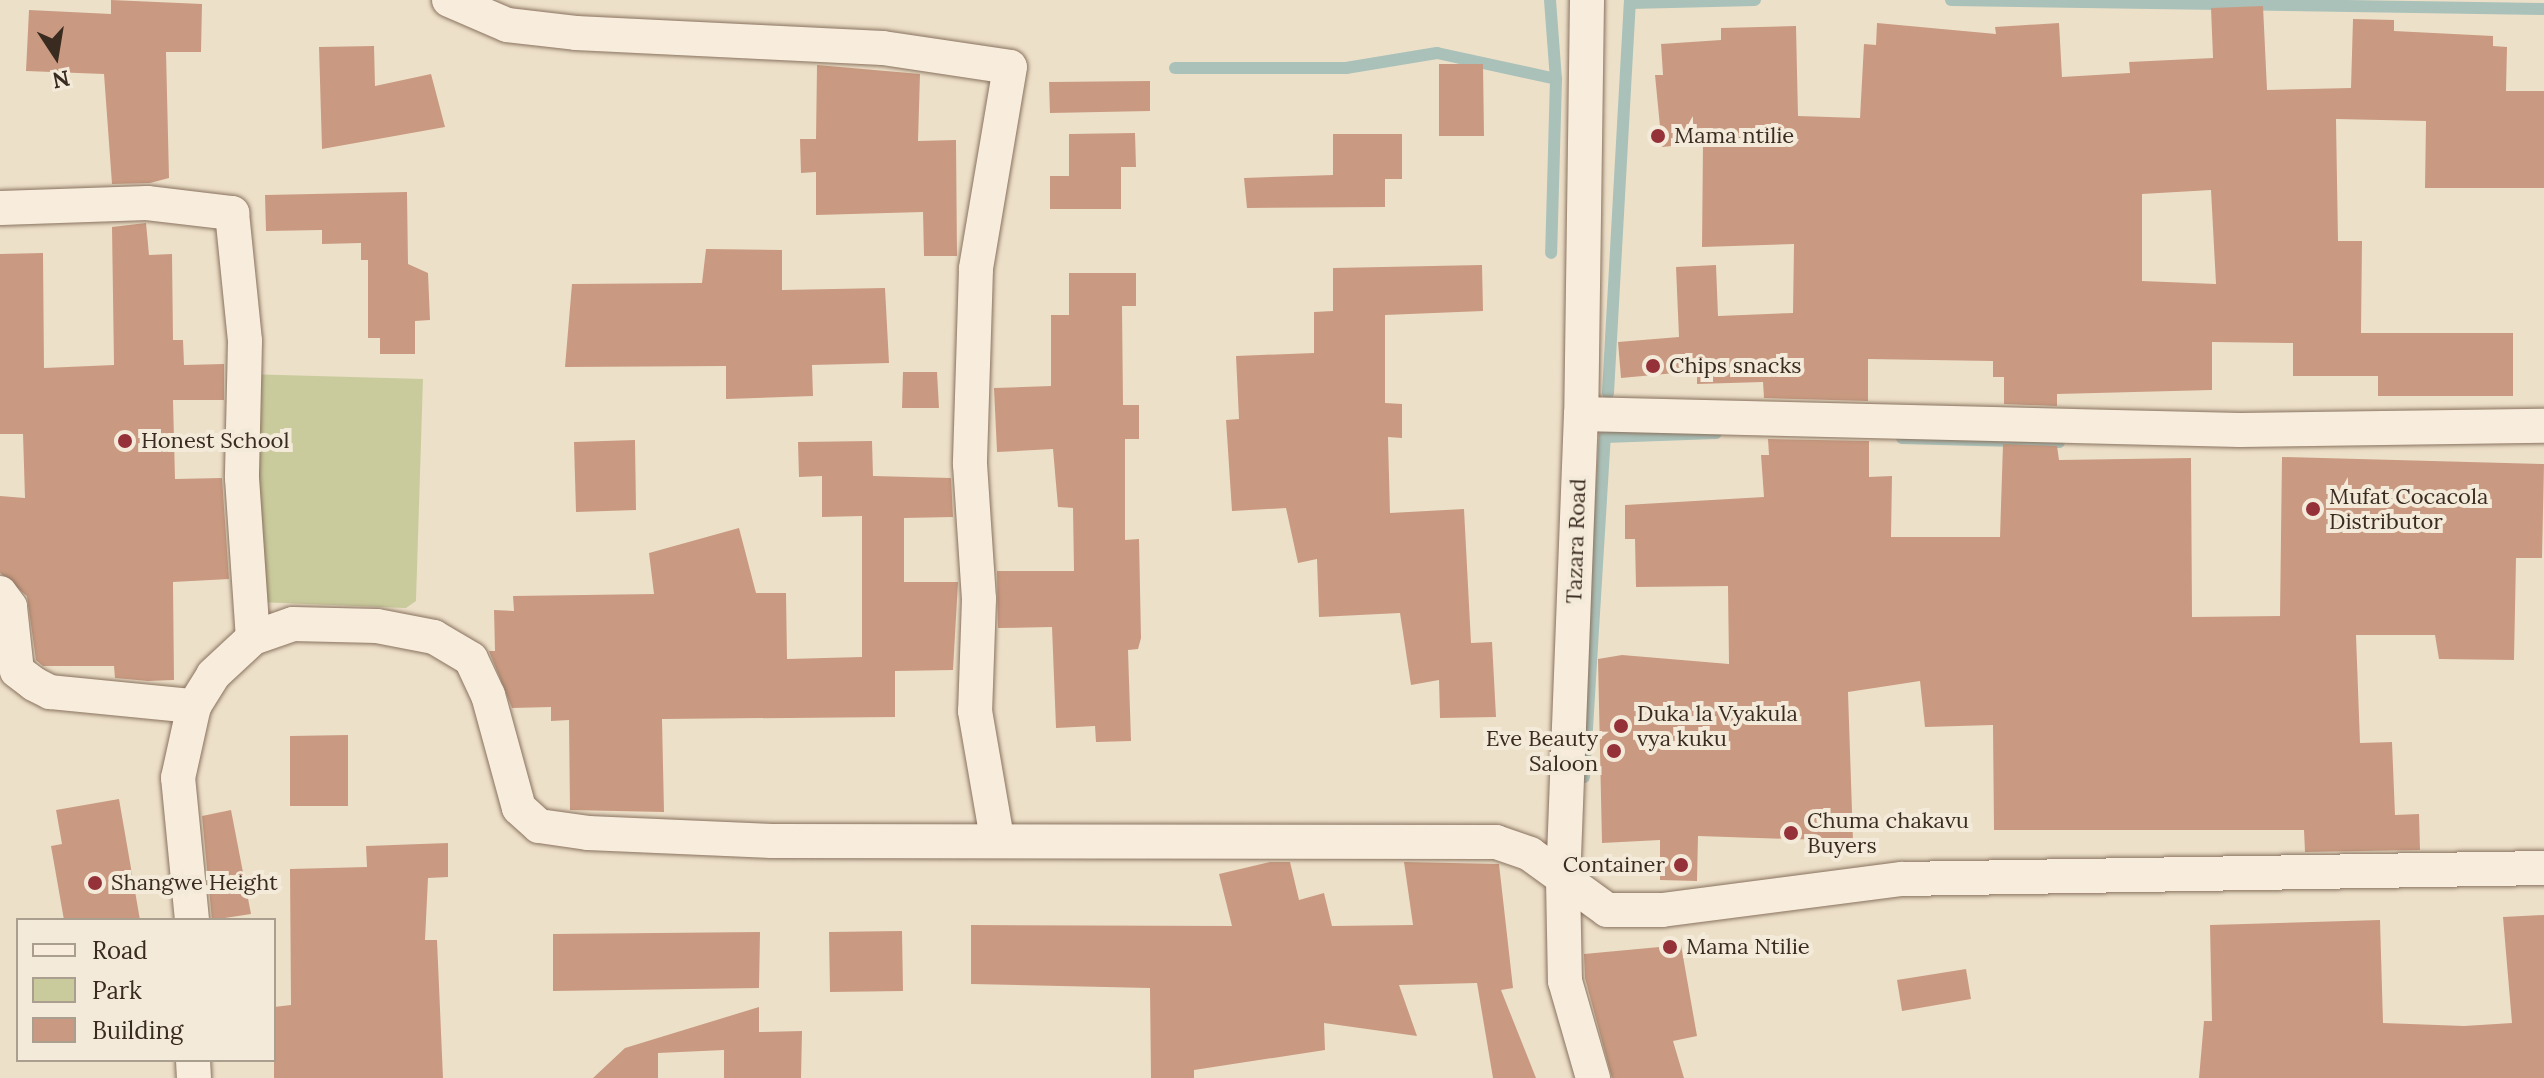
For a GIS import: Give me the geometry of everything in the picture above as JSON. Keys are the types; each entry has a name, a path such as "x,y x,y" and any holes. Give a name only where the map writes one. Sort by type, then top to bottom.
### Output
{"street":[{"path":"449,0 507,25 576,33 883,48 1010,67 976,269 970,464 979,599 975,711 997,838"},
{"name":"Tazara Road","path":"1587,0 1581,414 1563,880 1565,981 1593,1078"},
{"path":"1,208 147,203 232,213 245,341 242,478 253,638"},
{"path":"1581,414 2240,430 2544,426"},
{"path":"0,593 10,607 17,671 34,684 50,692 194,706"},
{"path":"192,918 178,778 194,706 213,675 253,638 293,624 377,626 434,637 471,659 488,695 519,808 539,826 772,841 997,838 1496,842 1530,854 1607,910 1662,910 1902,879 2544,868"}],"green space":[{"path":"247,374 423,379 416,601 406,608 258,602"}],"building":[{"path":"111,0 202,4 201,52 166,52 169,178 150,183 112,184 104,74 26,71 29,10 111,14"},
{"path":"2263,6 2267,90 2351,88 2353,19 2394,20 2394,31 2493,36 2493,46 2507,47 2506,91 2544,91 2544,188 2425,188 2426,121 2336,119 2338,241 2362,241 2361,333 2513,333 2513,396 2378,396 2378,376 2293,376 2293,343 2212,342 2212,390 2057,394 2057,406 2004,404 2004,377 1993,377 1993,361 1868,359 1868,401 1764,398 1763,382 1697,384 1697,371 1621,378 1618,342 1679,337 1676,267 1716,265 1718,316 1793,313 1794,244 1702,247 1703,143 1662,147 1655,75 1663,75 1661,44 1721,40 1721,28 1796,26 1798,116 1860,118 1864,44 1876,45 1877,23 1996,34 1995,27 2059,23 2062,77 2130,73 2129,62 2213,58 2211,8","holes":["2211,190 2216,284 2142,281 2142,194"]},
{"path":"374,46 375,86 431,74 445,127 322,149 319,47"},
{"path":"1439,64 1483,64 1484,136 1439,136"},
{"path":"817,65 920,74 918,141 956,140 957,256 924,256 923,212 816,215 816,172 801,173 800,139 816,139"},
{"path":"1150,81 1150,111 1050,113 1049,82"},
{"path":"1135,133 1136,167 1121,167 1121,209 1050,209 1050,176 1069,176 1069,134"},
{"path":"1333,134 1402,134 1402,179 1385,179 1385,207 1247,208 1244,178 1333,175"},
{"path":"407,192 408,264 428,273 430,320 415,321 415,354 380,354 380,338 368,338 368,260 361,260 361,243 322,244 322,230 266,231 265,195"},
{"path":"146,223 149,255 172,254 173,340 183,340 184,365 224,364 224,400 173,400 175,479 222,478 229,579 173,582 174,680 148,681 115,678 114,666 43,666 36,660 27,596 0,573 0,496 25,498 23,434 0,434 0,254 43,253 44,368 114,365 112,227"},
{"path":"706,249 782,250 782,290 885,288 889,363 812,365 813,396 726,399 726,366 565,367 572,284 702,283"},
{"path":"1482,265 1483,311 1385,315 1385,403 1402,404 1402,438 1388,437 1390,513 1464,509 1471,643 1492,642 1496,717 1440,718 1439,680 1411,685 1400,613 1319,617 1317,559 1298,563 1286,508 1232,511 1226,420 1239,419 1236,356 1314,353 1314,312 1333,311 1333,268"},
{"path":"1069,273 1136,273 1136,306 1122,306 1123,405 1139,405 1139,439 1125,439 1125,540 1139,539 1141,638 1138,649 1128,650 1131,741 1096,742 1095,726 1056,728 1052,627 998,628 997,571 1074,571 1073,508 1058,507 1053,449 997,452 994,388 1051,386 1051,315 1069,315"},
{"path":"903,372 937,372 939,408 902,408"},
{"path":"1768,439 1869,441 1869,477 1892,476 1891,537 2000,537 2003,444 2057,446 2059,460 2191,458 2192,617 2280,616 2282,457 2544,464 2542,558 2516,558 2514,660 2439,659 2435,635 2356,635 2360,743 2392,742 2395,815 2419,814 2420,850 2305,852 2304,830 1994,830 1993,725 1925,727 1920,681 1848,692 1853,841 1698,836 1697,881 1660,880 1660,840 1602,843 1598,659 1622,655 1729,664 1728,586 1636,587 1635,539 1625,539 1625,505 1764,497 1761,455 1769,455"},
{"path":"635,440 636,510 576,512 574,442"},
{"path":"872,441 873,476 951,478 953,517 904,518 904,582 958,582 953,670 895,671 895,717 662,719 664,812 570,810 569,720 551,721 551,707 512,708 489,651 495,651 494,610 514,611 513,596 654,594 649,553 739,528 756,593 786,593 787,659 862,657 862,516 822,517 822,476 799,477 798,442"},
{"path":"348,735 348,806 290,806 290,736"},
{"name":"Shangwe Height","path":"119,799 140,918 64,918 51,846 62,844 56,810"},
{"path":"231,810 251,914 212,918 202,816"},
{"path":"448,843 448,877 428,878 425,940 437,940 443,1078 274,1078 276,1007 291,1005 290,869 367,867 366,846"},
{"path":"1270,862 1290,862 1299,900 1324,893 1332,926 1413,925 1404,862 1499,864 1513,988 1501,990 1536,1078 1493,1078 1477,983 1399,985 1417,1036 1324,1023 1325,1050 1194,1070 1194,1078 1151,1078 1150,988 971,984 971,925 1232,926 1219,874"},
{"path":"2544,915 2544,1078 2199,1078 2204,1021 2212,1021 2210,925 2380,920 2383,1023 2464,1026 2512,1023 2503,917"},
{"path":"902,931 903,991 830,992 829,932"},
{"path":"760,932 759,988 553,991 553,934"},
{"path":"1681,945 1697,1036 1673,1041 1684,1078 1612,1078 1585,978 1584,954"},
{"path":"1966,969 1971,999 1902,1011 1897,980"},
{"path":"759,1007 759,1032 802,1031 801,1078 724,1078 724,1050 658,1053 658,1078 593,1078 625,1048"}],"waterway":[{"path":"1550,0 1556,79 1551,253"},
{"path":"1608,393 1630,3 1755,0"},
{"path":"1951,0 2544,9"},
{"path":"1175,68 1346,68 1437,53 1556,79"},
{"path":"1584,777 1605,437 1716,433"},
{"path":"1902,438 2059,442"}],"place":[{"name":"Mama ntilie","path":"1658,136"},
{"name":"Chips snacks","path":"1653,366"},
{"name":"Honest School","path":"125,441"},
{"name":"Mufat Cocacola Distributor","path":"2313,509"},
{"name":"Duka la Vyakula vya kuku","path":"1621,726"},
{"name":"Eve Beauty Saloon","path":"1614,751"},
{"name":"Chuma chakavu Buyers","path":"1791,833"},
{"name":"Container","path":"1681,865"},
{"name":"Shangwe Height","path":"95,883"},
{"name":"Mama Ntilie","path":"1670,947"}]}
